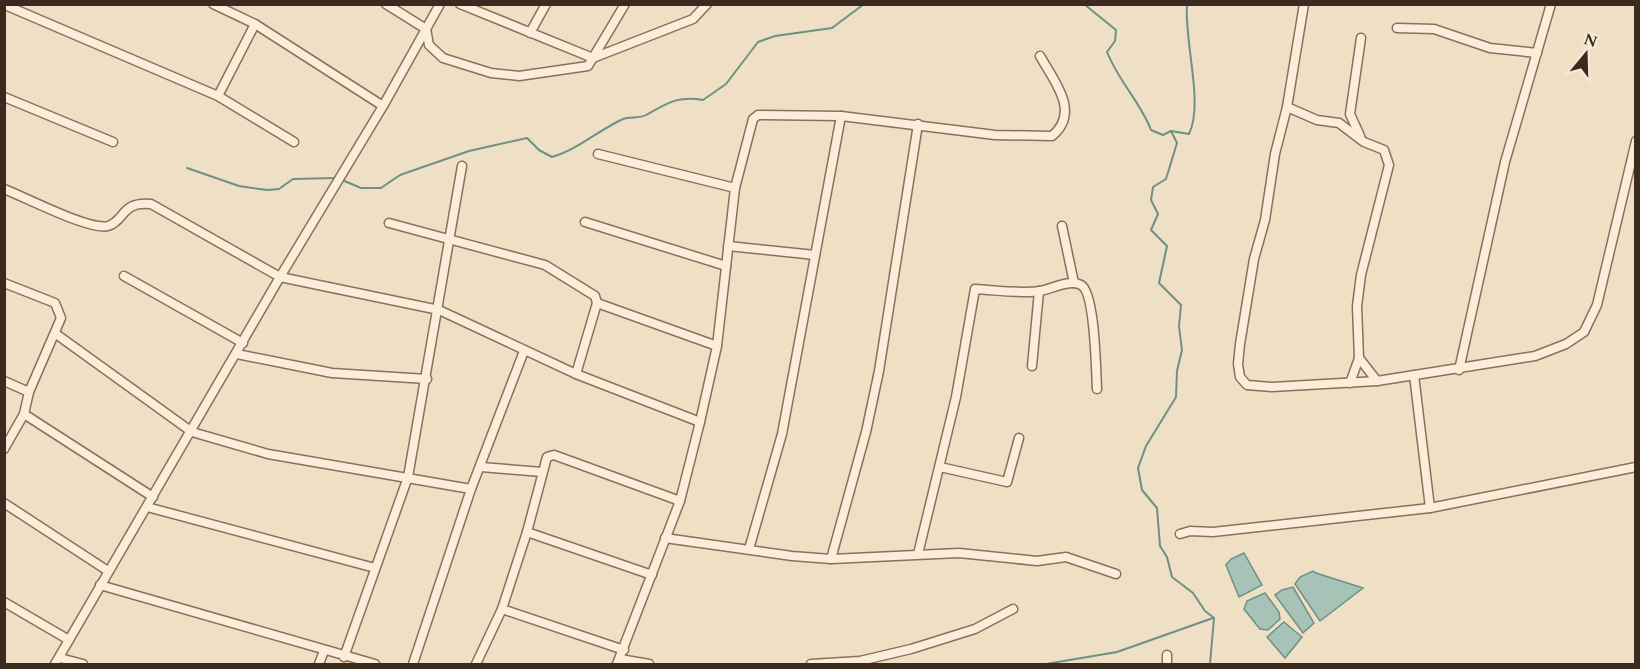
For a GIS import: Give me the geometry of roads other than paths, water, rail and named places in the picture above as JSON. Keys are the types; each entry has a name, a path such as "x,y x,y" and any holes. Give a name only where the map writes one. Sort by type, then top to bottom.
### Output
{"street":[{"path":"213,4 255,24 383,106"},
{"path":"386,4 426,29 429,45 443,58 491,73 519,76 584,68 593,58 625,4"},
{"path":"83,664 58,661 108,571 383,106 440,4"},
{"path":"460,4 593,58 693,20 707,4"},
{"path":"530,33 546,4"},
{"path":"1304,4 1287,107 1275,154 1265,220 1254,259 1239,354 1240,377 1248,385 1272,387 1377,381 1459,370 1535,356 1566,344 1584,332 1597,304 1635,141"},
{"path":"1459,370 1505,162 1551,4"},
{"path":"5,5 218,96 294,142"},
{"path":"218,96 255,24"},
{"path":"1397,28 1434,29 1490,48 1537,53"},
{"path":"1361,38 1350,114 1355,129 1364,141"},
{"path":"649,664 619,662 680,501 700,422 717,346 735,188 754,116 841,116 995,135 1052,136 1066,120 1066,111 1063,95 1040,56"},
{"path":"4,97 113,142"},
{"path":"1287,107 1317,120 1339,123 1364,141 1384,150 1389,165 1361,275 1357,306 1359,358 1350,383"},
{"path":"749,549 782,434 841,116"},
{"path":"831,559 866,432 879,371 918,124"},
{"path":"598,154 735,188"},
{"path":"344,657 408,477 439,310 462,166"},
{"path":"4,189 94,226 113,224 131,206 151,204 280,277 439,310 576,374 700,422"},
{"path":"585,222 726,266"},
{"path":"389,223 545,265 595,296 597,303 576,374"},
{"path":"1062,226 1074,283"},
{"path":"728,246 815,255"},
{"path":"124,276 243,343"},
{"path":"4,283 55,303 61,318 29,392 24,414 4,449"},
{"path":"918,554 961,375 975,290 1039,291 1074,283 1083,285 1092,317 1097,389"},
{"path":"1032,366 1039,291"},
{"path":"597,303 717,346"},
{"path":"56,334 192,432 268,454 471,489"},
{"path":"412,664 471,489 524,351"},
{"path":"237,354 332,373 427,379"},
{"path":"1359,358 1377,381"},
{"path":"1414,375 1430,507"},
{"path":"4,381 29,392"},
{"path":"24,414 153,497"},
{"path":"940,467 1007,482 1019,438"},
{"path":"476,664 502,609 527,532 547,457 554,455 680,501"},
{"path":"1180,534 1190,531 1213,531 1430,507 1635,466"},
{"path":"481,467 542,472"},
{"path":"4,503 108,571"},
{"path":"147,507 375,568"},
{"path":"527,532 652,575"},
{"path":"665,538 831,559 959,553 1037,561 1066,557 1116,574"},
{"path":"100,585 344,657 375,664"},
{"path":"4,602 69,640"},
{"path":"502,609 624,650"},
{"path":"811,664 860,661 911,649 982,626 1013,609"},
{"path":"320,664 324,651"},
{"path":"1167,655 1167,664"}],"waterway":[{"path":"342,180 361,188 381,188 400,175 469,151 527,138 539,150 552,157 561,154 623,119 643,116 679,100 703,100 726,84 758,42 775,36 832,28 864,4"},
{"path":"1084,4 1116,30 1115,41 1107,52 1151,130 1163,135 1171,131 1189,134 1193,121 1195,106 1187,4"},
{"path":"1171,131 1177,143 1166,179 1153,187 1151,200 1158,214 1151,230 1167,246 1159,283 1181,305 1179,326 1182,350 1177,371 1176,397 1146,446 1138,468 1142,490 1157,508 1160,546 1167,557 1172,577 1193,593 1205,611 1214,618 1210,664"},
{"path":"187,168 239,186 267,190 279,189 293,179 336,178"},
{"path":"1046,664 1117,652 1213,618"}]}
